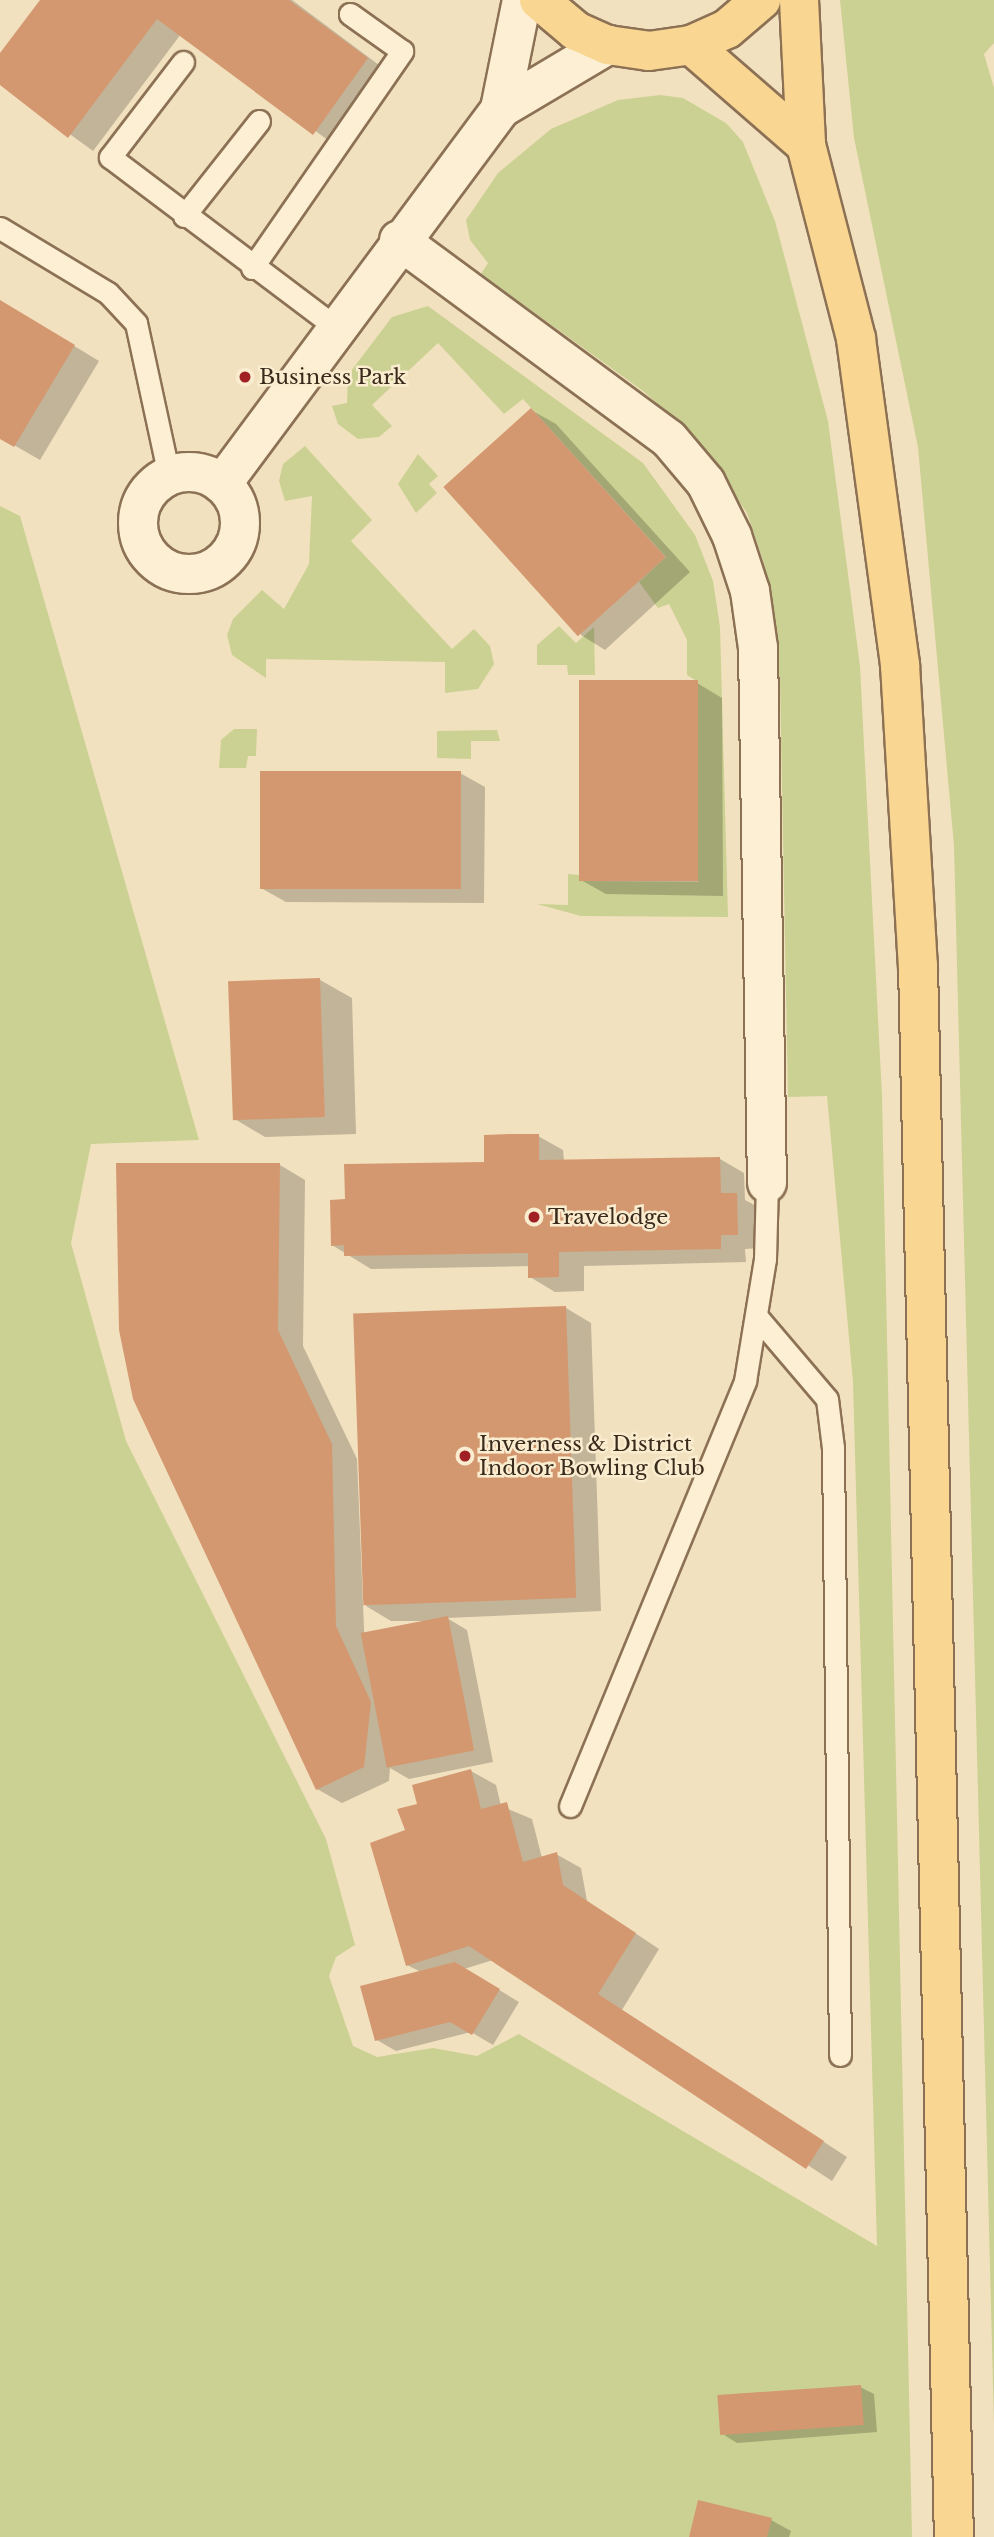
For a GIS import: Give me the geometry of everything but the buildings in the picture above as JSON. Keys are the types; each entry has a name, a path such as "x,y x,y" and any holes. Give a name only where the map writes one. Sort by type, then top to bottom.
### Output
{"main road":[{"path":"539,0 576,31 608,45 649,51 691,45 727,29 761,0"},
{"path":"799,0 806,145 856,339 901,679 918,966 954,2537"},
{"path":"691,45 806,145"}],"street":[{"path":"500,109 522,0"},
{"path":"222,484 399,240 500,109 608,45"},
{"path":"399,240 669,439 706,483 732,536 750,591 758,648 767,1184"},
{"path":"197,472 222,484 239,512 235,544 213,568 181,574 152,558 138,529 145,497 169,476 197,472"}],"lane":[{"path":"252,268 402,51 350,14"},
{"path":"183,62 110,157 252,268 337,327"},
{"path":"184,216 259,121"},
{"path":"0,228 108,293 136,323 169,476"},
{"path":"570,1806 720,1453 758,1318 767,1184"},
{"path":"758,1318 827,1399 833,1448 840,2055"}],"green space":[{"path":"840,0 994,0 994,43 984,54 994,88 994,2425 954,846 918,447 854,138"},
{"path":"660,95 683,98 726,123 743,142 775,221 828,421 860,666 882,1096 912,2537 0,2537 0,506 20,516 199,1140 91,1144 71,1243 126,1441 326,1839 355,1945 336,1957 329,1976 353,2046 377,2057 433,2048 477,2056 519,2034 877,2246 853,1382 827,1096 788,1097 780,683 763,561 747,513 695,437 643,391 481,274 488,263 470,240 466,220 498,173 551,129 618,100"},
{"path":"428,306 643,463 695,535 713,581 720,627 728,917 581,916 537,904 568,905 568,874 579,875 580,881 698,882 698,682 687,675 687,640 669,604 658,608 639,582 666,557 523,399 504,414 438,343 372,405 392,426 379,437 358,439 338,424 332,406 347,403 348,375 392,317"},
{"path":"305,446 372,520 351,541 452,649 474,629 490,646 494,664 478,689 445,693 445,662 266,659 266,678 232,655 227,635 233,619 262,590 284,609 309,564 312,496 285,501 279,481 283,464"},
{"path":"418,454 438,476 429,484 437,493 416,513 398,484"},
{"path":"559,626 576,643 594,627 595,675 568,675 567,665 537,665 537,645"},
{"path":"234,729 257,729 256,756 248,756 246,768 219,768 221,740"},
{"path":"497,730 500,741 471,741 471,759 437,758 437,731"}],"place":[{"name":"Business Park","path":"245,377"},
{"name":"Travelodge","path":"534,1217"},
{"name":"Inverness & District Indoor Bowling Club","path":"465,1456"}]}
